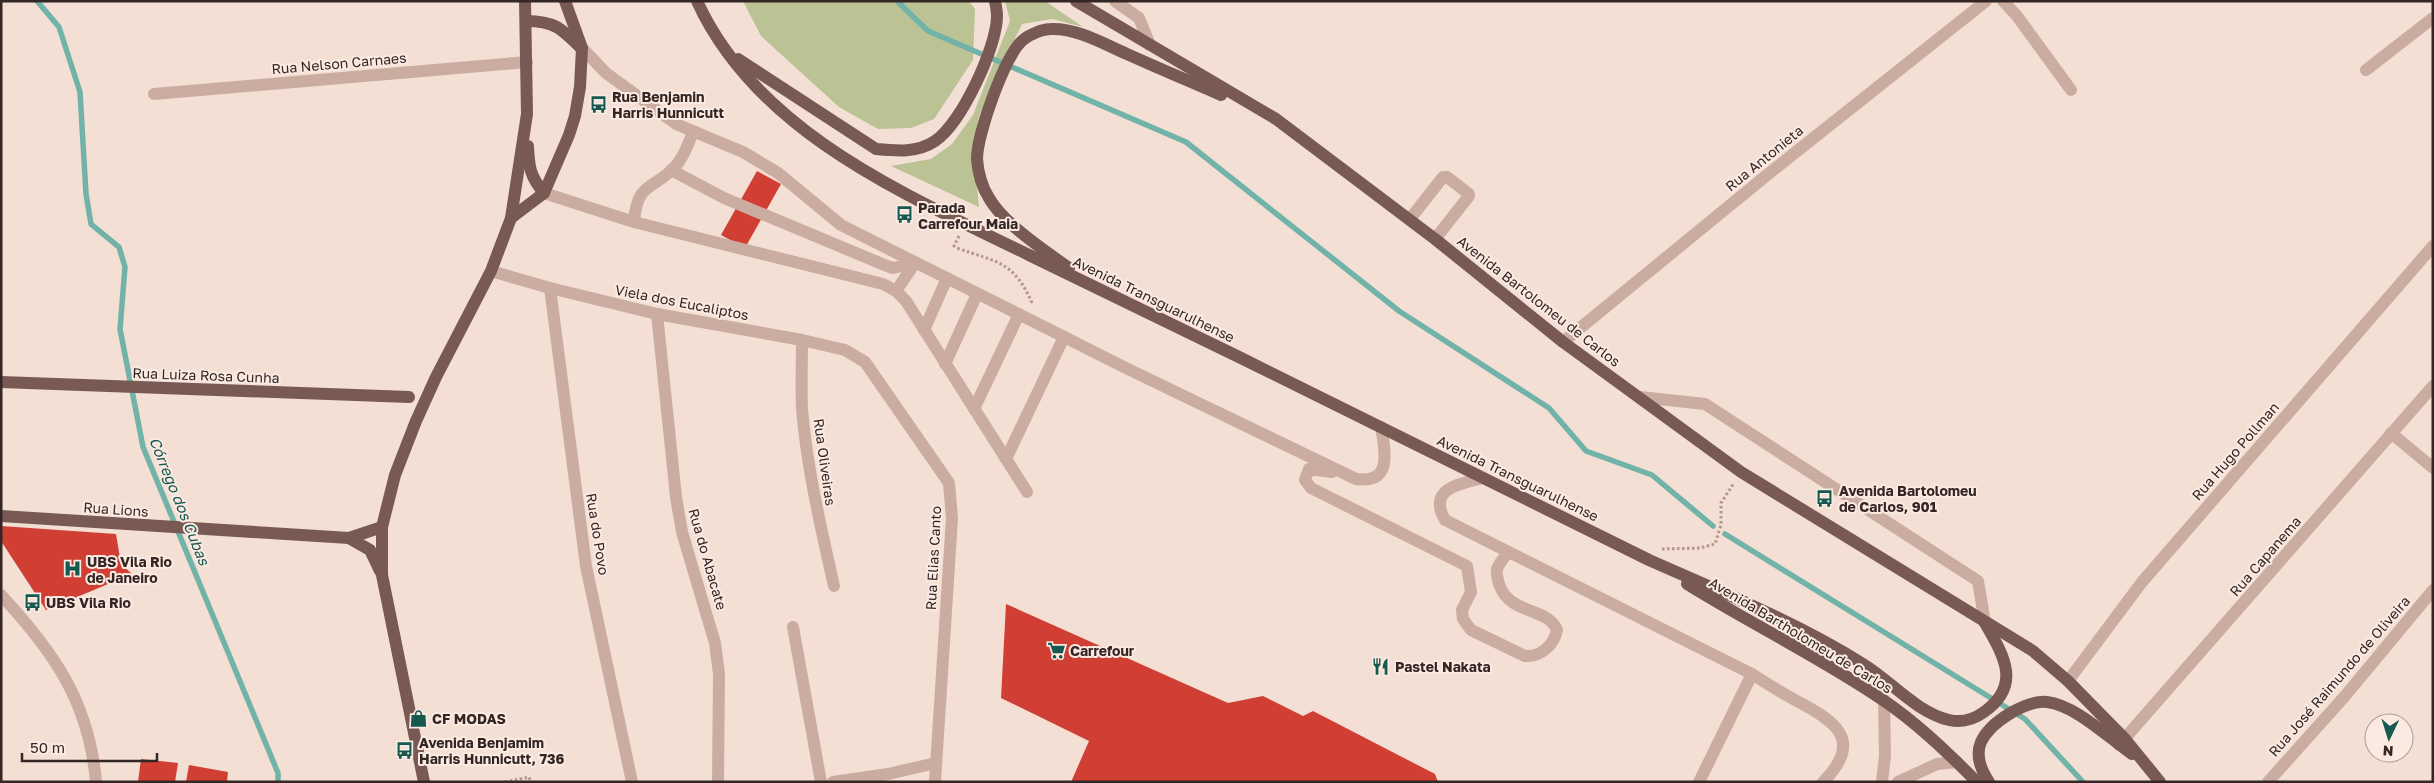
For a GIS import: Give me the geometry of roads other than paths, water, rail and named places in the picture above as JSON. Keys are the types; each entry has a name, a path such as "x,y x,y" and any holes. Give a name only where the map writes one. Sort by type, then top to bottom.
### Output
{"main road":[{"path":"525,1 529,167 533,180 544,193"},
{"path":"511,218 544,193 569,136 575,116 580,87 582,48 565,1"},
{"name":"Avenida Transguarulhense","path":"697,1 726,51 759,90 809,132 848,160 967,224 1649,560"},
{"path":"726,51 876,149 900,152 919,149 936,141 964,109 992,44 997,17 995,1"},
{"name":"Avenida Bartolomeu de Carlos","path":"1076,1 1276,119 1410,219 1563,342 1741,472 1985,623"},
{"path":"526,21 553,24 563,30 582,48"},
{"path":"1122,300 1068,267 1043,249 996,208 988,197 979,173 979,144 987,109 1006,68 1022,40 1036,32 1051,28 1084,35 1276,119"},
{"path":"424,782 382,575 382,527 395,475 416,421 436,377 491,271 511,218 527,114"},
{"path":"416,421 414,403 409,397 426,387 436,377"},
{"name":"Rua Luiza Rosa Cunha","path":"1,382 409,397"},
{"name":"Rua Lions","path":"1,516 349,538 382,527"},
{"name":"Rua Lions","path":"349,538 370,550 382,575"},
{"path":"1649,560 1749,604 1812,636 1864,665 1914,702 1947,720 1960,722 1975,718 1996,704 2002,692 2007,677 2006,666 2002,653 1985,623"},
{"name":"Avenida Bartholomeu de Carlos","path":"1649,560 1740,617 1840,672 1884,700 1918,727 1978,782"},
{"path":"1985,623 2033,652 2068,681 2160,782"},
{"path":"1990,782 1979,762 1981,743 1988,732 2018,707 2048,702 2068,708 2122,742"}],"street":[{"path":"1115,1 1139,18 1150,45"},
{"name":"Rua Antonieta","path":"1563,342 1767,175 1986,1"},
{"path":"2003,1 2017,16 2071,90"},
{"path":"2366,70 2433,18"},
{"path":"582,48 606,73 676,124 750,156 778,173 841,225 1064,337 1356,479"},
{"name":"Rua Nelson Carnaes","path":"154,94 527,62"},
{"path":"634,222 634,209 640,194 671,170 686,150 693,132"},
{"path":"671,170 724,198 887,266 893,268 915,263"},
{"path":"1410,219 1443,177 1447,177 1469,196 1435,239"},
{"path":"544,193 634,222 883,284 896,291 906,301 1027,492"},
{"name":"Rua Hugo Pollman","path":"2068,681 2142,582 2433,246"},
{"path":"896,291 915,263"},
{"name":"Viela dos Eucaliptos","path":"491,271 550,288 657,314 802,340 844,350 865,362"},
{"path":"924,330 946,278"},
{"name":"Rua do Povo","path":"550,288 586,566 632,782"},
{"path":"945,364 978,294"},
{"name":"Rua do Abacate","path":"657,314 676,497 682,532 715,643 719,674 718,782"},
{"path":"974,409 1019,314"},
{"path":"1006,459 1064,337"},
{"name":"Rua Oliveiras","path":"802,340 802,407 806,444 818,514 834,586"},
{"name":"Rua Elias Canto","path":"865,362 948,483 952,518 942,702 935,782"},
{"name":"Rua Capanema","path":"2122,742 2433,386"},
{"path":"1640,397 1706,404 1978,581 1985,623"},
{"path":"1381,427 1386,454 1383,469 1376,477 1366,480 1356,479 1322,470 1309,469 1305,480 1311,488 1467,566 1472,592 1462,610 1463,618 1472,630 1525,656 1535,657 1543,653 1557,630 1551,620 1516,605 1502,593 1497,569 1508,552"},
{"path":"2391,433 2433,468"},
{"path":"1483,478 1452,486 1443,493 1440,501 1440,511 1445,520 1752,674 1811,708 1838,727 1842,737 1842,753 1834,770 1822,782"},
{"name":"Rua José Raimundo de Oliveira","path":"2268,782 2346,696 2433,590"},
{"path":"1,594 58,666 78,702 90,736 96,782"},
{"path":"793,627 821,782"},
{"path":"1699,782 1752,674"},
{"path":"1882,782 1885,756 1884,700"},
{"path":"1898,782 1937,764 1957,762"},
{"path":"833,782 888,774 936,763"}],"waterway":[{"name":"Córrego dos Cubas","path":"37,1 59,27 80,92 86,194 91,224 119,247 125,267 120,329 143,447 278,773 278,782"},
{"path":"897,1 928,31 1186,142 1399,311 1549,408 1586,451 1652,475 1713,526"},
{"path":"1725,534 2025,719 2083,782"}],"place":[{"name":"Rua Benjamin Harris Hunnicutt","path":"598,104"},
{"name":"Parada Carrefour Maia","path":"904,215"},
{"name":"Avenida Bartolomeu de Carlos, 901","path":"1825,498"},
{"name":"UBS Vila Rio de Janeiro","path":"73,569"},
{"name":"UBS Vila Rio","path":"32,602"},
{"name":"Carrefour","path":"1056,650"},
{"name":"Pastel Nakata","path":"1381,666"},
{"name":"CF MODAS","path":"418,718"},
{"name":"Avenida Benjamim Harris Hunnicutt, 736","path":"405,750"}]}
